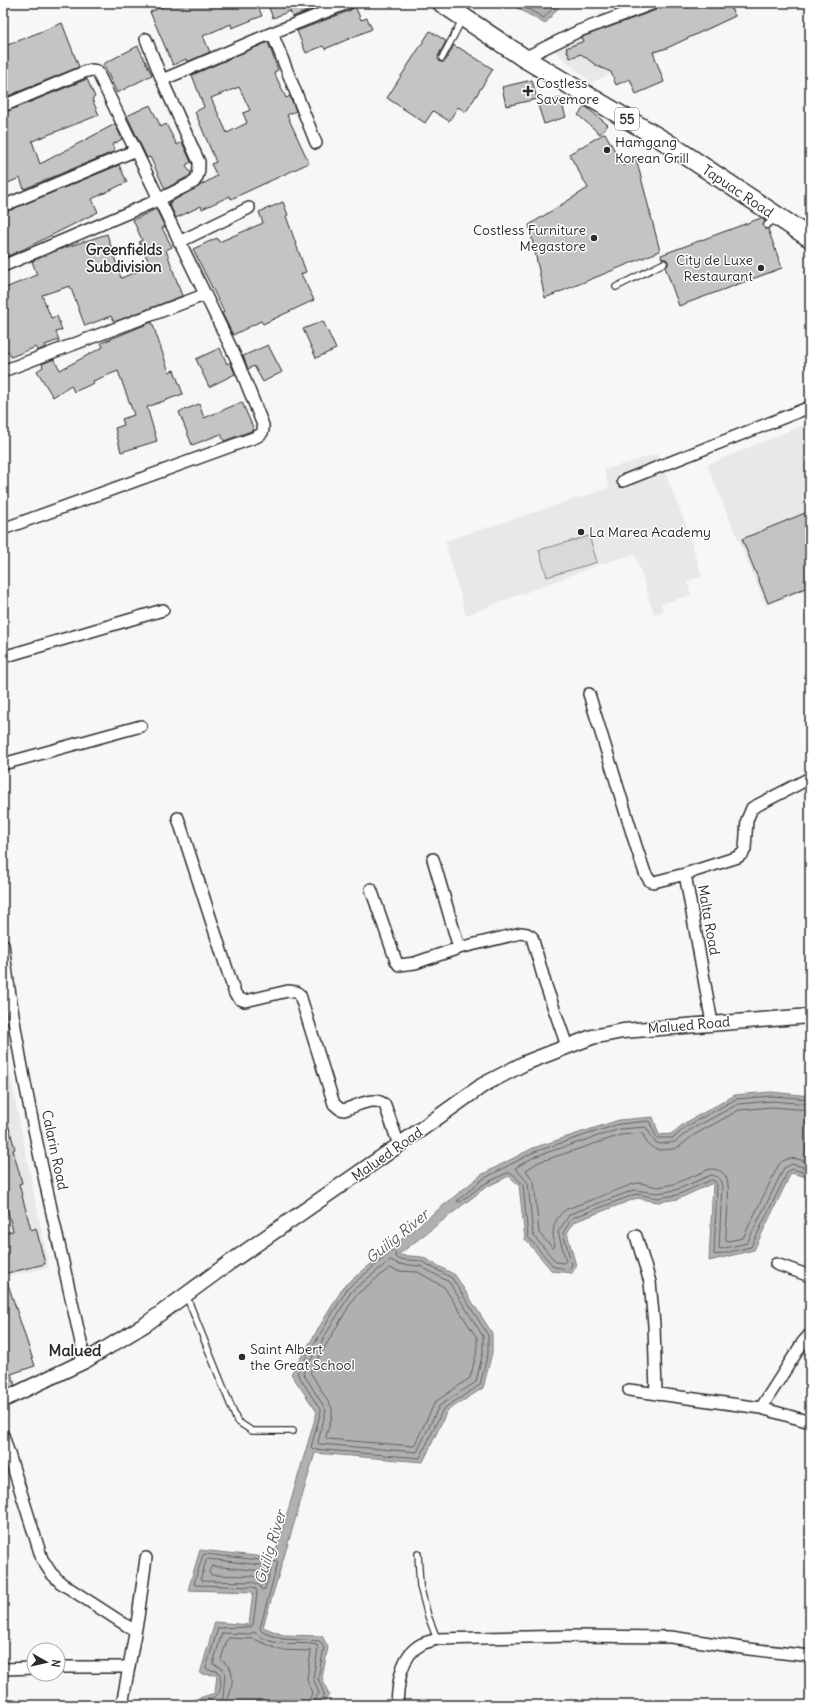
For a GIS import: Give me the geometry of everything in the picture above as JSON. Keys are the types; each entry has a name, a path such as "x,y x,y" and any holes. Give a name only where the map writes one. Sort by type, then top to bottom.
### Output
{"main road":[{"name":"Tapuac Road","path":"442,3 524,58 666,142 772,221 810,238"}],"street":[{"path":"162,80 272,33 348,3"},
{"path":"524,58 579,31 654,3"},
{"path":"272,33 316,143"},
{"path":"3,266 158,200 194,182 197,178 200,172 199,162 162,80 146,39"},
{"path":"3,106 84,72 91,70 97,71 134,151 237,360 264,430 262,434 3,530"},
{"path":"3,206 134,151"},
{"path":"179,242 249,208"},
{"path":"3,371 204,295"},
{"path":"623,481 810,407"},
{"path":"3,656 163,610"},
{"path":"589,694 648,879 654,882 686,874"},
{"path":"3,764 141,726"},
{"name":"Malta Road","path":"712,1023 686,874 738,857 743,853 747,820 752,808 810,778"},
{"path":"178,818 235,994 240,999 245,1001 288,991 296,992 300,995 334,1104 340,1109 344,1110 373,1100 381,1101 384,1105 399,1145"},
{"path":"433,860 460,948"},
{"path":"371,889 399,966 460,948 521,933 532,937 545,983 567,1046"},
{"name":"Calarin Road","path":"3,944 8,989 26,1086 85,1361"},
{"name":"Malued Road","path":"3,1400 85,1361 146,1324 483,1085 525,1063 592,1037 623,1030 810,1016"},
{"path":"636,1236 650,1282 654,1325 656,1394"},
{"path":"776,1264 810,1276"},
{"path":"760,1408 802,1342 810,1334"},
{"path":"629,1390 760,1408 810,1422"},
{"path":"3,1435 42,1559 61,1583 135,1631"},
{"path":"122,1705 146,1558"},
{"path":"397,1705 400,1673 408,1658 414,1649 422,1644 437,1639 574,1636 671,1637 757,1650 810,1656"},
{"path":"66,1667 129,1667"},
{"path":"3,1669 26,1668"}],"lane":[{"path":"442,58 463,18"},
{"path":"616,287 664,263"},
{"path":"186,1295 237,1421 252,1431 293,1431"},
{"path":"418,1554 420,1586 428,1616 437,1639"}],"shaded area":[{"path":"664,3 730,3 737,17 591,83 554,51 580,32"},
{"path":"810,422 810,589 766,606 707,465"},
{"name":"La Marea Academy","path":"657,454 685,522 702,576 687,581 691,595 661,604 663,611 654,614 635,554 601,564 466,615 445,541 609,488 604,470"},
{"path":"589,536 597,562 547,577 539,550"},
{"path":"7,1059 49,1268 3,1277 3,1060"}],"water":[{"path":"509,3 562,3 545,24"},
{"path":"771,1092 810,1096 810,1178 791,1173 754,1250 709,1261 713,1183 678,1199 658,1202 637,1198 574,1222 567,1233 576,1266 572,1273 552,1271 525,1239 519,1185 509,1176 486,1187 398,1255 422,1257 455,1275 492,1333 492,1353 483,1388 447,1411 423,1462 315,1453 263,1627 283,1635 322,1636 328,1647 322,1678 329,1695 321,1705 194,1705 193,1700 215,1693 217,1675 200,1674 215,1622 249,1625 253,1592 188,1590 200,1550 274,1558 317,1412 291,1374 344,1286 481,1175 533,1148 619,1120 653,1117 659,1135 671,1134 685,1123 735,1095"}],"building":[{"path":"171,3 257,3 262,16 232,28 231,24 203,36 210,52 187,62 186,59 173,65 150,12"},
{"path":"280,3 320,3 321,6 292,17 290,11 273,18 269,8"},
{"path":"669,3 728,3 735,16 667,48 653,52 664,82 636,94 630,79 616,85 611,72 597,66 581,54 570,58 566,48 584,41 582,37 656,10 660,6"},
{"path":"355,6 361,20 367,18 372,29 325,49 323,46 306,53 297,31 351,10"},
{"path":"62,23 79,67 3,98 3,47"},
{"path":"430,31 446,41 438,56 440,62 446,60 454,45 493,69 466,112 458,107 449,121 433,111 425,123 387,98"},
{"path":"268,42 278,70 274,72 286,98 290,96 296,111 287,115 309,163 231,199 230,196 202,209 201,206 176,218 169,203 217,176 211,164 216,162 195,112 204,107 192,75","holes":["239,87 250,110 243,113 247,123 227,133 211,98"]},
{"path":"138,46 152,75 117,93 103,64"},
{"path":"87,79 95,97 92,99 99,115 32,141 40,164 115,124 122,139 112,145 115,150 24,189 20,178 3,185 3,113"},
{"path":"532,80 537,99 506,106 502,87"},
{"path":"560,98 566,117 544,124 538,105"},
{"path":"150,105 161,127 166,124 177,145 182,142 191,162 186,165 191,174 165,189 150,157 147,158 127,116"},
{"path":"585,106 608,125 600,134 578,115"},
{"name":"Costless Furniture Megastore","path":"605,133 623,166 636,158 660,251 545,298 529,225 588,188 569,154"},
{"path":"119,165 127,182 92,199 98,212 3,258 3,213"},
{"path":"283,202 288,215 286,216 306,272 301,274 314,300 263,324 261,321 233,335 222,313 224,312 193,249 217,238 219,242 263,223 259,212"},
{"path":"156,209 165,227 162,228 172,247 166,250 182,296 114,322 111,316 85,326 70,286 42,295 51,318 57,316 62,330 56,332 59,340 45,345 46,347 37,351 36,347 11,357 8,351 3,353 3,289 37,275 32,261 58,250 107,234 121,278 151,266 139,242 142,240 133,220"},
{"path":"761,218 765,221 763,226 765,229 768,229 782,268 679,306 665,267 668,265 668,261 666,259 662,259 661,255"},
{"path":"323,321 336,349 316,358 303,329"},
{"path":"152,322 169,372 174,370 183,394 147,407 157,441 121,452 115,428 124,425 122,419 134,415 118,371 93,381 94,383 74,392 71,385 53,397 37,371 43,367 42,364 54,359 60,370 103,347 101,343"},
{"path":"268,345 282,372 263,382 254,366 248,369 243,356"},
{"path":"220,348 227,364 230,362 235,374 209,387 196,359"},
{"path":"242,402 254,430 224,441 221,434 192,445 179,412 199,404 204,418"},
{"path":"810,511 810,586 768,603 742,539"},
{"path":"3,1117 6,1117 15,1149 13,1150 22,1183 19,1184 31,1230 36,1228 45,1264 3,1274 3,1233 13,1231 3,1193"},
{"path":"5,1275 35,1366 11,1374 15,1385 3,1391 3,1276"}],"place":[{"name":"Costless Savemore","path":"528,91"},
{"name":"Hamgang Korean Grill","path":"607,150"},
{"name":"Costless Furniture Megastore","path":"594,238"},
{"name":"City de Luxe Restaurant","path":"761,268"},
{"name":"La Marea Academy","path":"581,532"},
{"name":"Saint Albert the Great School","path":"242,1357"}],"district":[{"name":"Greenfields Subdivision","path":"124,258"},
{"name":"Malued","path":"75,1350"}],"water label":[{"name":"Guilig River","path":"397,1236"},
{"name":"Guilig River","path":"270,1547"}]}
